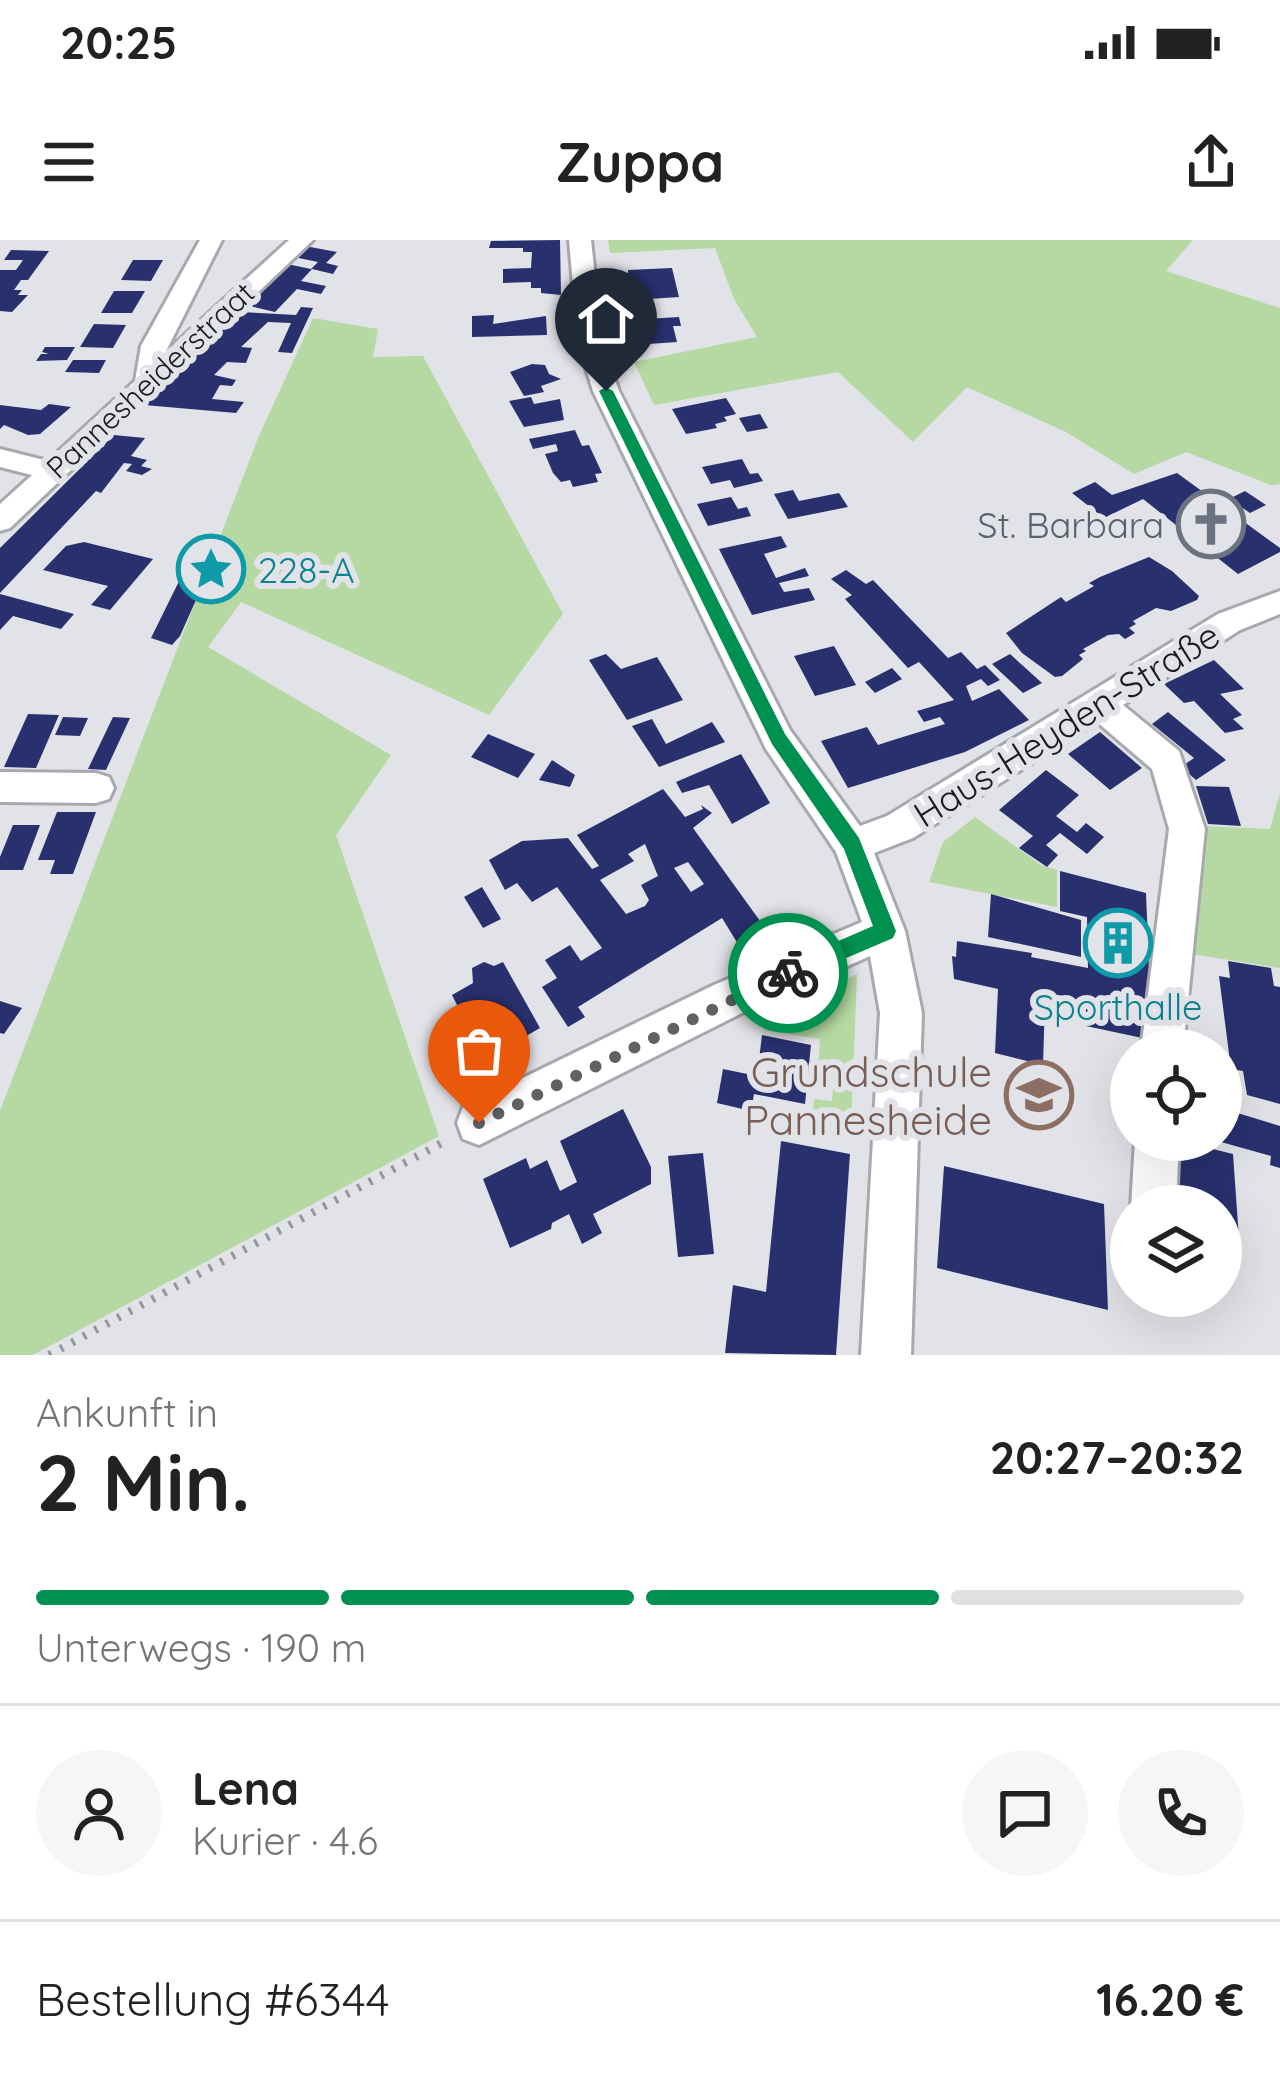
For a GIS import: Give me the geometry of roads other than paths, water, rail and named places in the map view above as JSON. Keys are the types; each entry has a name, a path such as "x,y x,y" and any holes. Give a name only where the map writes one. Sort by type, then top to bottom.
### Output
{"street":[{"path":"148,381 154,346 211,240"},
{"name":"Pannesheiderstraat","path":"0,521 302,240"},
{"path":"580,240 590,342 606,391 778,739 852,844 885,931 902,1013 886,1355"},
{"path":"185,290 243,292"},
{"path":"0,458 52,471"},
{"name":"Haus-Heyden-Straße","path":"852,844 900,827 1229,622 1280,602"},
{"path":"1100,704 1167,761 1187,830 1164,1029"},
{"path":"0,787 96,788"},
{"path":"479,1123 728,999 885,931"}],"place":[{"name":"St. Barbara","path":"1211,524"},
{"name":"228-A","path":"211,569"},
{"name":"Sporthalle","path":"1118,943"},
{"name":"Grundschule Pannesheide","path":"1039,1095"}]}
